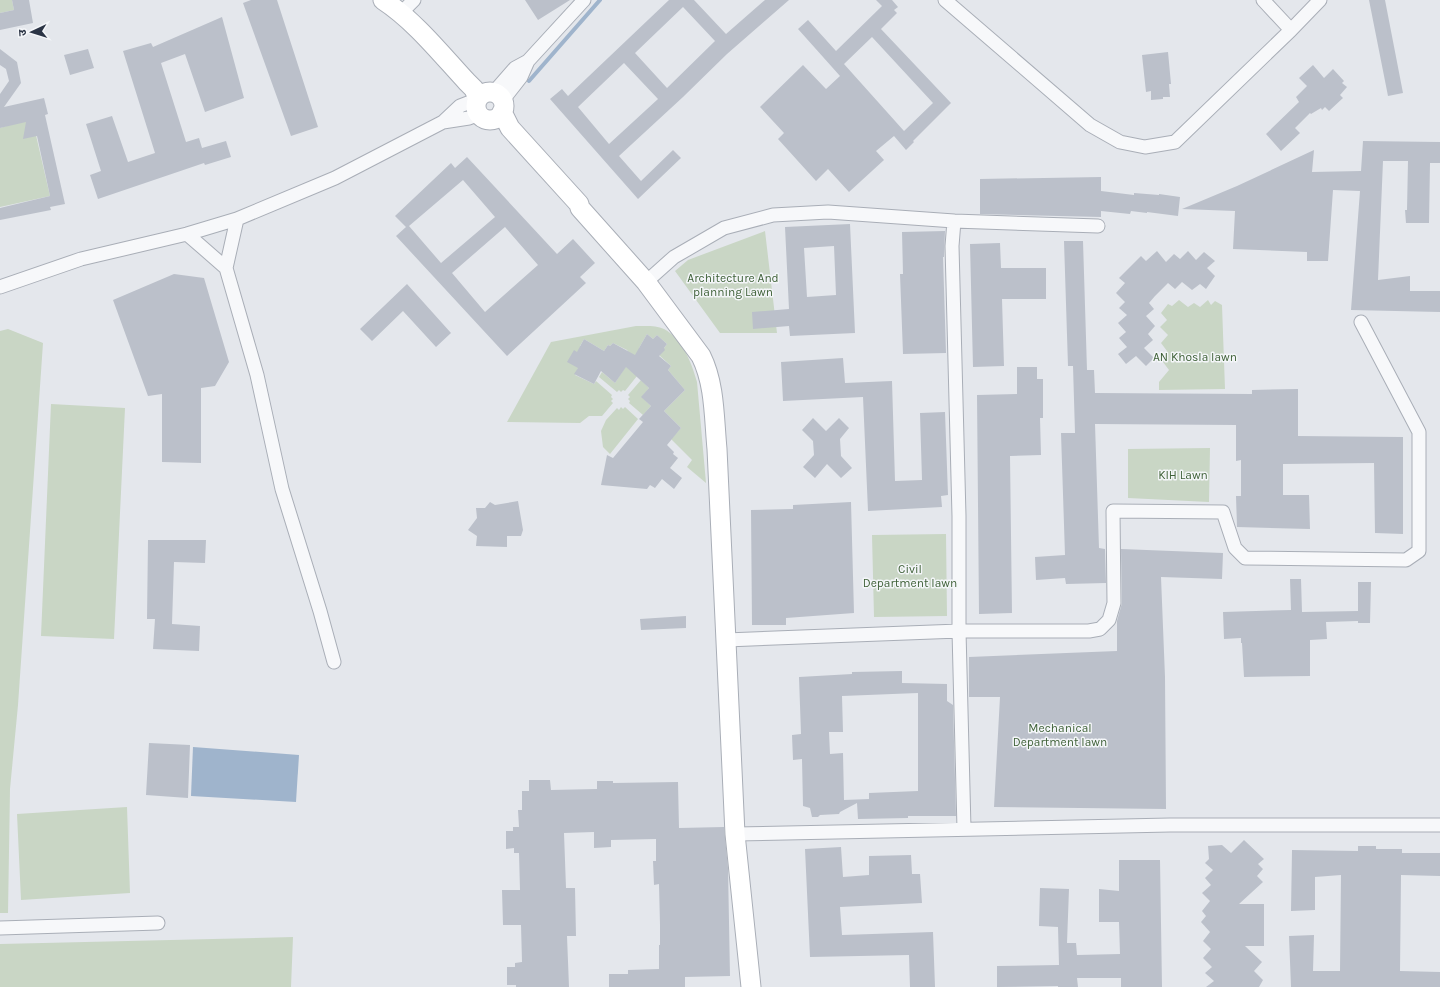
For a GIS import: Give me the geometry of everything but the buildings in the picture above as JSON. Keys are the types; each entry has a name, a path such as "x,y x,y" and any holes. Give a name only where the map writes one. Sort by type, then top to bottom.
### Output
{"street":[{"path":"382,0 401,13 493,107 646,282 701,356 706,365 713,400 717,449 735,834 751,987"},
{"path":"401,13 414,0"},
{"path":"0,287 81,259 187,234 236,219 335,178 443,122 469,118 493,107 515,68 528,61 584,0"},
{"path":"945,0 1090,125 1120,142 1145,147 1175,142 1320,0"},
{"path":"1263,0 1291,30"},
{"path":"646,282 674,257 724,228 773,215 828,212 954,221 1098,226"},
{"path":"236,219 226,268 257,375 282,489 320,611 334,662"},
{"path":"954,221 952,246 959,516 959,631 964,829"},
{"path":"187,234 226,268"},
{"path":"726,640 959,631 1089,631 1100,629 1109,620 1114,603 1113,511 1223,512 1235,548 1244,558 1406,560 1419,551 1419,432 1362,322"},
{"path":"735,834 1170,825 1440,825"},
{"path":"0,928 158,923"}],"green space":[{"path":"0,0 12,0 14,10 0,13"},
{"path":"32,118 50,196 0,207 0,128"},
{"name":"Architecture And planning Lawn","path":"765,231 777,333 720,333 675,271 688,260"},
{"name":"AN Khosla lawn","path":"1179,300 1188,307 1194,303 1200,307 1208,300 1211,305 1215,301 1222,305 1225,389 1159,390 1159,382 1169,370 1160,358 1167,351 1161,343 1168,335 1160,327 1167,320 1161,313 1168,304 1172,306"},
{"path":"636,326 654,326 664,329 671,333 686,352 697,382 706,483 687,467 692,460 671,439 681,428 664,411 685,390 668,370 671,366 659,355 667,344 657,335 653,339 647,334 639,348 641,351 638,369 627,350 613,343 610,346 608,345 604,351 584,339 580,346 586,350 575,375 594,384 596,381 612,395 611,397 613,399 611,401 613,403 602,416 589,416 580,423 507,422 551,342"},
{"path":"8,329 43,343 18,705 10,789 8,913 0,913 0,331"},
{"path":"626,366 637,376 625,391 623,390 621,392 619,390 617,392 599,377 602,372 615,383"},
{"path":"641,380 649,388 642,397 651,406 643,415 629,403 630,401 628,399 630,397 628,395"},
{"path":"51,404 125,408 114,639 41,636"},
{"path":"621,407 623,409 625,407 638,419 610,454 603,447 601,431 606,420 617,408 619,410"},
{"name":"KIH Lawn","path":"1210,448 1209,502 1128,498 1128,449"},
{"name":"Civil Department lawn","path":"946,534 947,616 874,617 872,535"},
{"path":"127,807 130,893 21,900 17,814"},
{"path":"293,937 291,987 0,987 0,944"}],"water":[{"path":"193,747 299,755 296,802 191,796"}],"waterway":[{"path":"529,81 600,0"}],"park label":[{"name":"Mechanical Department lawn","path":"1060,735"}]}
